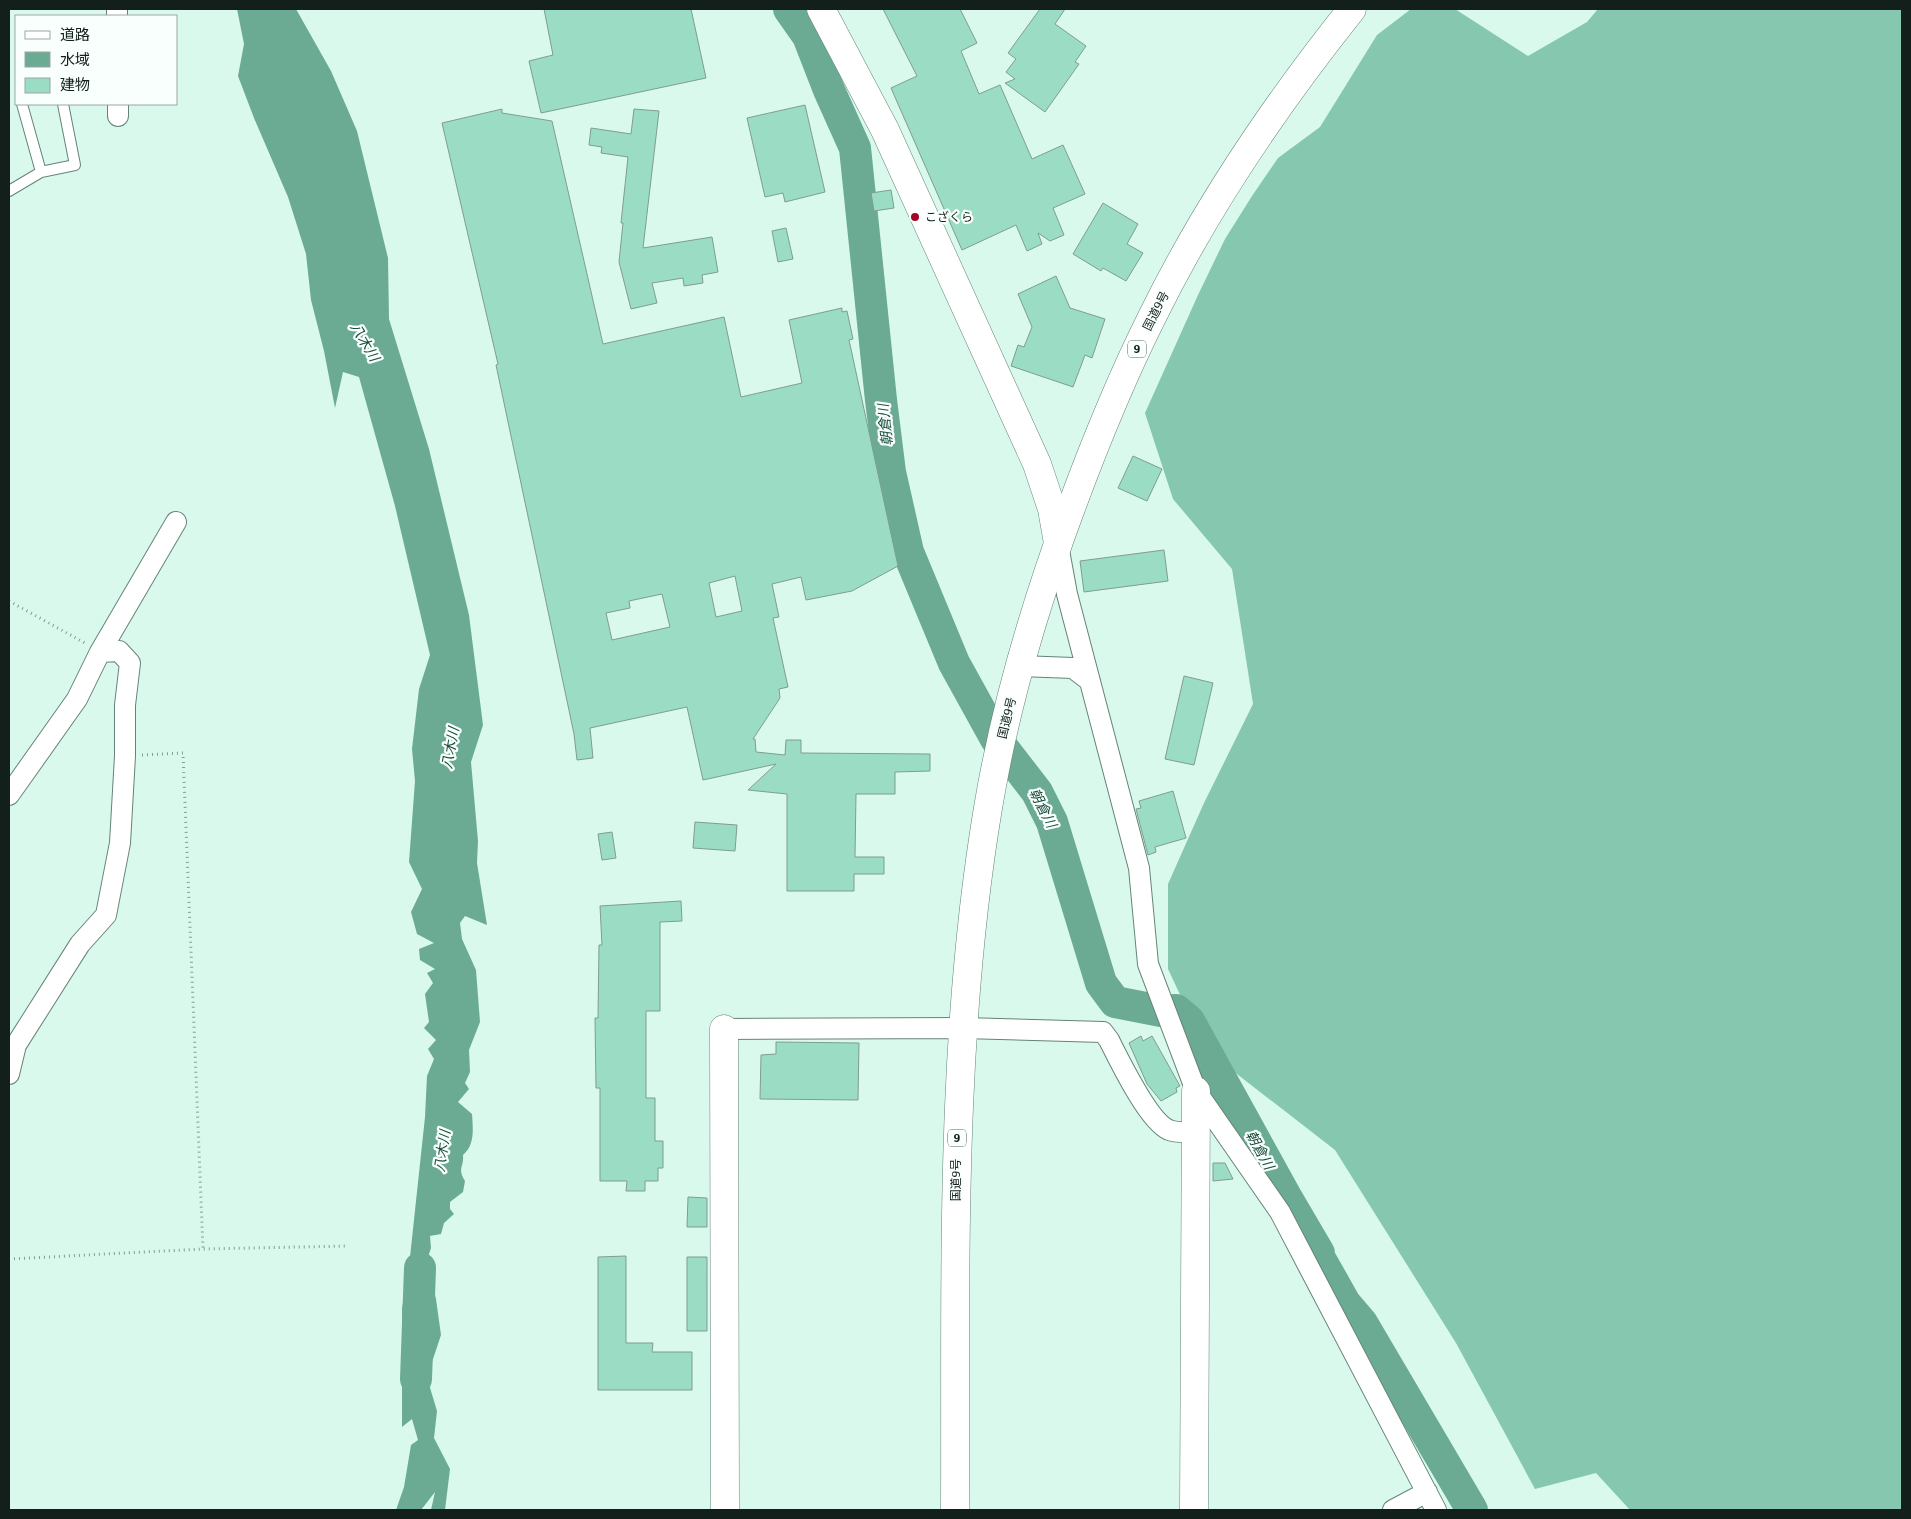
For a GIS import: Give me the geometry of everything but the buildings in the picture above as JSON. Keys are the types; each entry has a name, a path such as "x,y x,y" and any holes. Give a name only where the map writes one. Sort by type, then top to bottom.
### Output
{"main road":[{"path":"821,9 885,130 1037,464 1052,509 1058,543"},
{"name":"国道9号","path":"955,1510 956,1152 963,1028 975,900 988,809 1004,730 1020,666 1058,543 1097,438 1153,314 1227,185 1265,126 1307,67 1352,9"},
{"path":"724,1029 725,1510"},
{"path":"1194,1510 1196,1091"}],"street":[{"path":"10,793 77,699 100,652 176,522"},
{"path":"1058,543 1066,594 1139,868 1148,964 1196,1091 1280,1212 1431,1501 1393,1510"},
{"path":"9,1074 16,1045 80,944 106,915 120,843 125,756 125,705 130,663 119,651 100,652"},
{"path":"1020,666 1074,668 1090,681"},
{"path":"724,1029 963,1028 1103,1032 1137,1093 1162,1127 1171,1131 1196,1132"}],"lane":[{"path":"22,105 42,172"},
{"path":"9,190 42,172 75,165 63,105"}],"path":[{"path":"9,601 100,652"},
{"path":"125,756 183,753 203,1249"},
{"path":"9,1258 203,1249 348,1246"}],"shaded area":[{"path":"1411,9 1455,9 1528,56 1587,22 1598,9 1902,9 1902,1510 1630,1510 1596,1473 1535,1489 1456,1343 1335,1150 1206,1050 1168,969 1168,884 1204,803 1253,704 1232,569 1173,499 1145,413 1225,239 1252,196 1278,158 1320,127 1377,35"}],"water":[{"path":"237,9 296,9 331,71 357,131 388,258 389,319 429,449 469,615 483,725 471,762 478,841 477,863 487,925 465,916 460,923 462,939 476,970 480,1022 469,1050 470,1072 465,1083 469,1089 458,1102 472,1114 472,1136 470,1146 463,1155 461,1170 465,1181 463,1192 450,1202 450,1209 454,1214 444,1223 441,1234 430,1236 431,1248 427,1260 436,1299 441,1335 430,1368 428,1381 437,1411 434,1438 450,1469 445,1510 431,1510 435,1492 421,1510 396,1510 404,1487 411,1445 418,1440 412,1419 402,1427 402,1309 410,1257 425,1117 427,1076 434,1059 428,1049 436,1040 424,1028 429,1022 425,994 433,983 427,973 435,969 420,960 419,949 434,943 417,934 411,912 422,889 409,862 415,781 412,749 419,689 430,655 395,506 359,377 343,372 335,408 324,351 311,300 306,254 288,197 238,76 244,44","holes":["415,1309 428,1318 430,1329 422,1338 413,1329"]}],"waterway":[{"name":"朝倉川","path":"789,9 808,36 829,90 855,148 890,472 908,552 954,663 996,739 1037,792 1052,822 1101,983 1115,1002 1161,1011 1176,1010 1189,1021 1345,1303 1362,1323 1472,1510"},
{"name":"八木川","path":"416,1379 420,1268"}],"place":[{"name":"こざくら","path":"915,217"}]}
